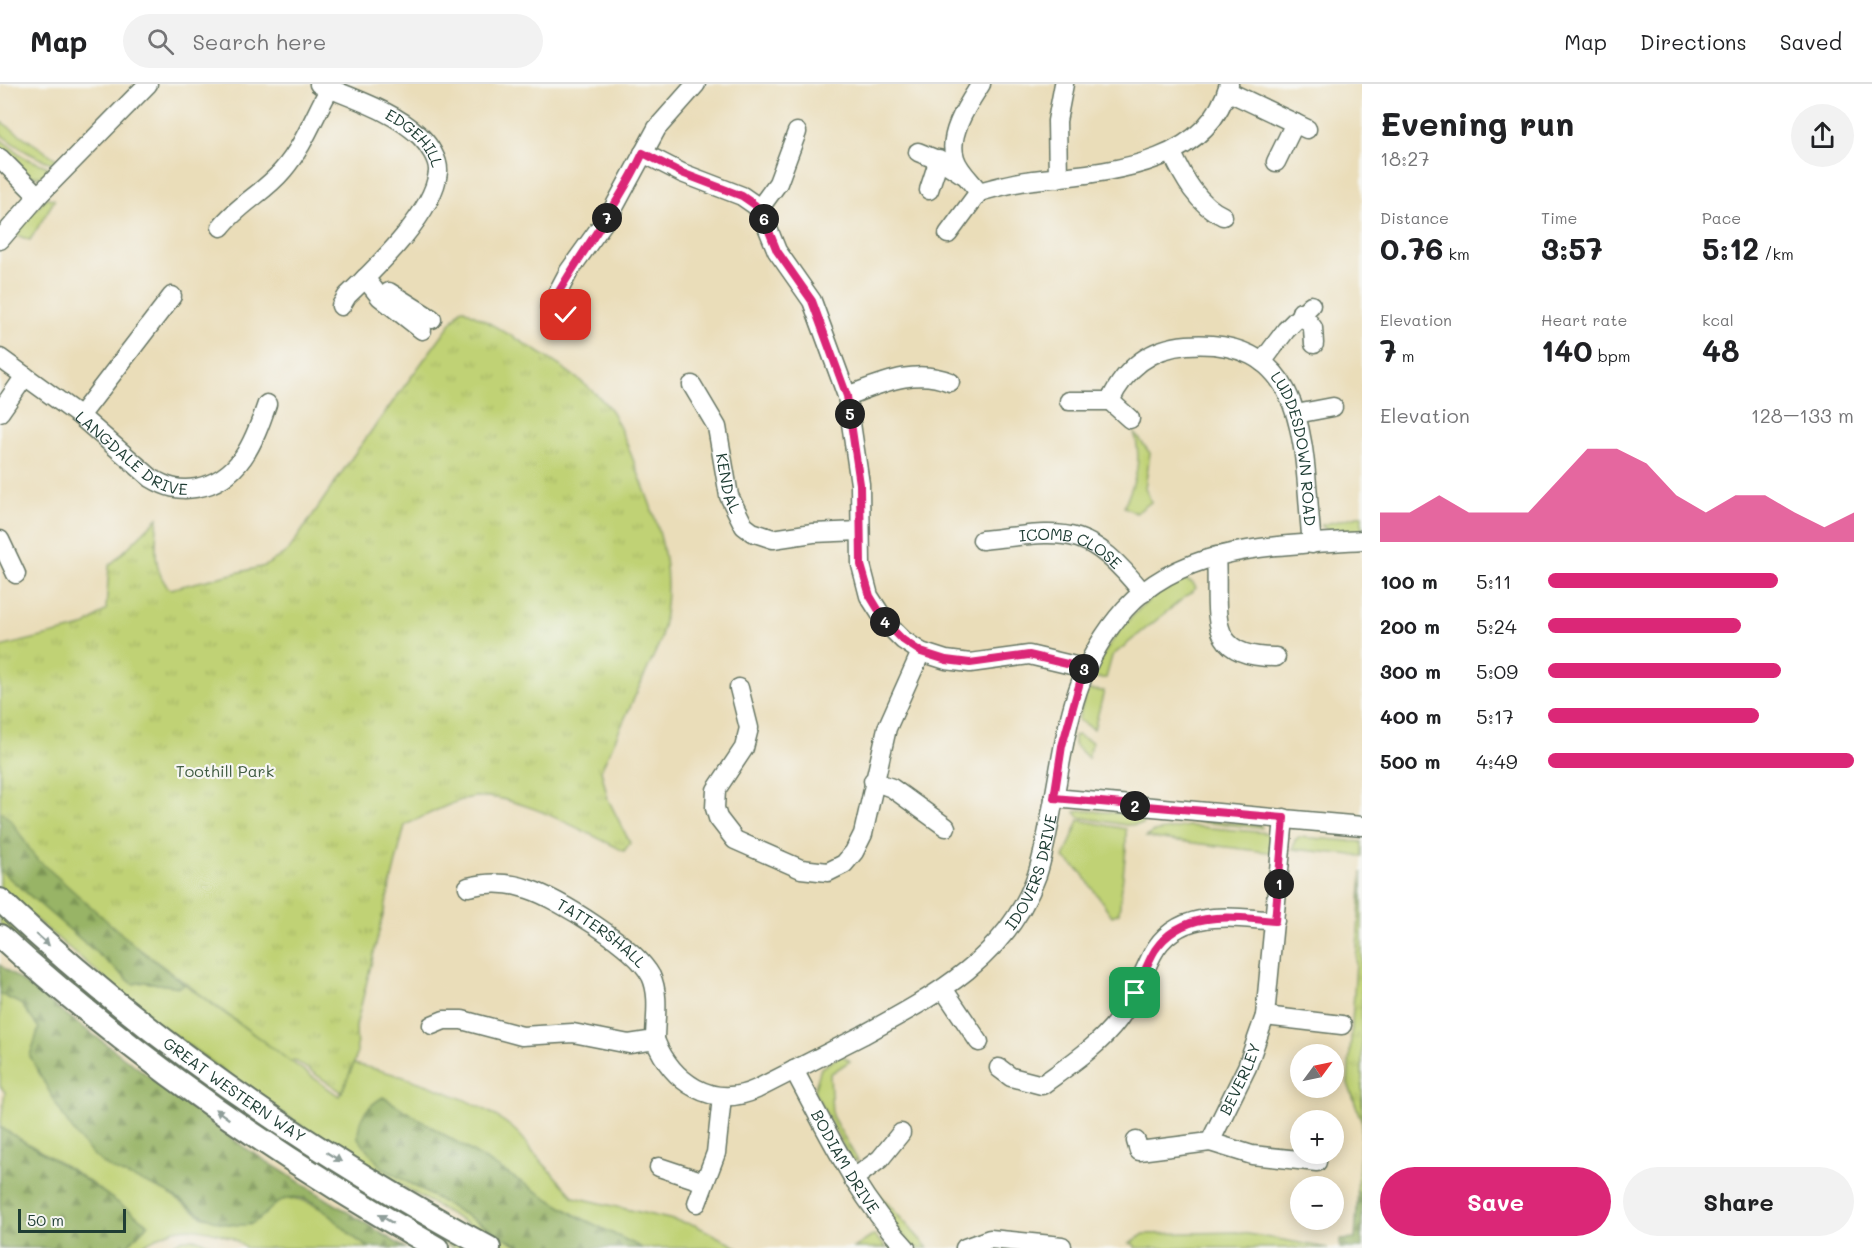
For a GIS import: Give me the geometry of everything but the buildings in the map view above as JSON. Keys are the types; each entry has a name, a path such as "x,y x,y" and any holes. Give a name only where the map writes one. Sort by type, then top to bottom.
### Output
{"main road":[{"name":"GREAT WESTERN WAY","path":"0,900 121,1005 224,1084 365,1177 489,1248"},
{"name":"GREAT WESTERN WAY","path":"0,936 116,1034 212,1106 299,1166 437,1248"}],"street":[{"path":"0,240 38,196 148,84"},
{"path":"566,315 550,307 575,262 612,211 643,153 667,115 696,84"},
{"path":"975,186 957,163 953,149 961,121 981,84"},
{"path":"1058,178 1057,121 1064,84"},
{"name":"EDGEHILL","path":"221,227 244,214 294,156 325,86 370,103 412,129 431,150 438,170 430,194 405,236 371,283 341,306"},
{"path":"918,152 939,159 975,186 1058,178 1130,165 1172,153 1204,129 1220,108 1228,88 1301,126 1276,162"},
{"path":"759,209 778,183 797,132"},
{"path":"643,153 682,173 742,196 759,209 777,251 812,301 847,396 858,457 861,565 874,606 894,633 921,652 958,663 1029,655 1084,668"},
{"path":"1172,153 1181,172 1207,207 1223,216"},
{"path":"0,158 38,196"},
{"path":"929,190 939,159"},
{"path":"948,234 975,186"},
{"path":"371,283 380,297 427,324"},
{"path":"80,416 172,296"},
{"name":"LUDDESDOWN ROAD","path":"1262,362 1306,309 1313,328 1314,344"},
{"name":"LUDDESDOWN ROAD","path":"1110,401 1125,374 1142,360 1167,349 1195,345 1232,346 1262,362 1288,394 1296,414 1303,444 1312,544"},
{"name":"LANGDALE DRIVE","path":"0,358 80,416 151,478 164,486 178,489 206,486 231,473 252,446 264,437 267,404"},
{"path":"0,412 25,376"},
{"path":"847,396 910,376 928,376 950,382"},
{"name":"KENDAL","path":"692,395 717,427 729,496 744,526 752,532 773,539 813,532 860,531"},
{"path":"1069,402 1110,401 1131,419"},
{"path":"1296,414 1333,407"},
{"name":"ICOMB CLOSE","path":"982,540 1045,533 1078,537 1101,548 1120,564 1143,593"},
{"name":"IDOVERS DRIVE","path":"794,1070 895,1019 944,990 985,957 1019,912 1036,876 1054,798 1062,746 1084,668 1107,631 1143,593 1174,572 1215,556 1254,548 1362,540"},
{"path":"10,544 16,574"},
{"path":"1215,556 1217,622 1225,640 1243,654 1276,657"},
{"path":"738,699 749,728 748,739 738,759 721,780 715,799 722,827 735,840 801,869 819,872 835,869 854,852 863,834 873,780 895,706 921,652"},
{"path":"873,780 892,788 946,827"},
{"path":"1054,798 1362,826"},
{"name":"BEVERLEY","path":"1210,1142 1247,1067 1265,1016 1284,818"},
{"name":"TATTERSHALL","path":"478,880 512,885 546,897 634,953 654,984 655,1040 667,1064 677,1076 698,1090 722,1097"},
{"path":"999,1068 1011,1077 1052,1083 1112,1028 1135,993 1154,952 1178,929 1207,918 1233,917 1275,921"},
{"path":"944,990 979,1042"},
{"path":"432,1025 449,1012 522,1036 573,1034 622,1044 655,1040"},
{"path":"1265,1016 1342,1026"},
{"path":"698,1203 716,1153 722,1097 751,1091 794,1070"},
{"name":"BODIAM DRIVE","path":"794,1070 853,1179 883,1224 906,1248"},
{"path":"853,1179 880,1159 901,1133"},
{"path":"1136,1141 1139,1151 1210,1142 1252,1155 1290,1159"},
{"path":"659,1167 704,1182"},
{"path":"965,1248 990,1239 1062,1246"}],"green space":[{"path":"0,121 62,163 59,165 43,160 14,144 0,134"},
{"path":"0,139 25,158 56,170 39,177 26,173 0,150"},
{"path":"46,198 54,199 54,201 30,240 13,234"},
{"name":"Toothill Park","path":"462,308 543,355 600,398 612,412 624,437 662,541 667,598 660,642 601,770 608,799 630,843 624,851 548,814 506,800 486,797 462,800 405,825 356,1026 357,1055 342,1092 294,1060 291,1062 133,944 35,857 11,820 0,811 0,647 83,627 106,610 109,566 158,518 157,565 164,582 170,589 265,566 289,550 353,456"},
{"path":"1134,432 1150,453 1145,488 1151,502 1136,513 1124,507 1138,462"},
{"path":"1362,515 1362,531 1331,533 1321,525"},
{"path":"1181,578 1193,583 1196,588 1112,656 1106,678 1093,678 1091,676 1109,645 1128,620 1152,598"},
{"path":"1089,690 1104,691 1094,729 1078,720 1086,692"},
{"path":"1077,735 1092,742 1088,758 1074,744 1074,736"},
{"path":"1080,810 1144,815 1143,824 1126,825 1079,817 1075,812"},
{"path":"0,811 11,820 35,857 133,944 184,984 180,987 145,982 133,984 0,870"},
{"path":"1157,816 1261,825 1262,828 1189,821 1157,824"},
{"path":"1079,820 1126,829 1119,913 1112,916 1081,872 1064,858"},
{"path":"1189,826 1268,833 1273,841 1274,853 1146,837 1153,832"},
{"path":"1299,837 1362,842 1362,856 1293,849 1295,840"},
{"path":"0,870 133,984 145,982 179,987 184,984 339,1096 354,1064 398,1075 451,1094 500,1119 518,1133 574,1197 695,1225 739,1248 642,1248 575,1215 381,1167 523,1248 508,1248 305,1129 165,1030 0,889"},
{"path":"1362,872 1362,1123 1348,1083"},
{"path":"0,911 473,1248 454,1248 409,1222 322,1169 238,1112 155,1051 42,961 0,924"},
{"path":"0,965 245,1148 405,1248 369,1247 353,1237 316,1204 296,1198 278,1202 252,1223 232,1225 221,1223 202,1215 159,1188 104,1164 92,1154 72,1129 30,1056 39,1028 21,1004 0,994"},
{"path":"0,994 21,1004 39,1028 30,1056 58,1106 105,1165 166,1192 203,1217 250,1225 279,1201 291,1199 303,1201 328,1213 370,1248 245,1248 224,1235 186,1228 163,1234 143,1245 125,1248 148,1224 75,1172 0,1127 5,1092 0,1086"},
{"path":"1362,1027 1362,1123 1348,1083"},
{"path":"841,1055 850,1061 830,1074 832,1116 858,1161 851,1160 814,1091 821,1068"},
{"path":"383,1097 575,1215 642,1248 523,1248 381,1167 358,1138 364,1114"},
{"path":"1362,1123 1362,1248 1340,1248 1340,1240 1355,1239"},
{"path":"1362,1123 1362,1193 1357,1192"},
{"path":"0,1127 74,1172 148,1224 125,1248 0,1248"},
{"path":"869,1183 928,1248 914,1248 884,1213"},
{"path":"1237,1232 1328,1248 1135,1248 1135,1245 1130,1243 1144,1234"},
{"path":"874,1235 887,1248 854,1248"},
{"path":"183,1239 197,1239 222,1248 167,1248"}],"route":[{"path":"566,315 550,307 569,271 612,211 643,153 702,182 742,196 759,209 777,251 812,301 847,396 858,457 859,536 864,582 874,606 894,633 921,652 958,663 1029,655 1084,668 1062,746 1054,798 1284,818 1275,921 1217,917 1186,924 1170,934 1159,945 1135,993"}]}
